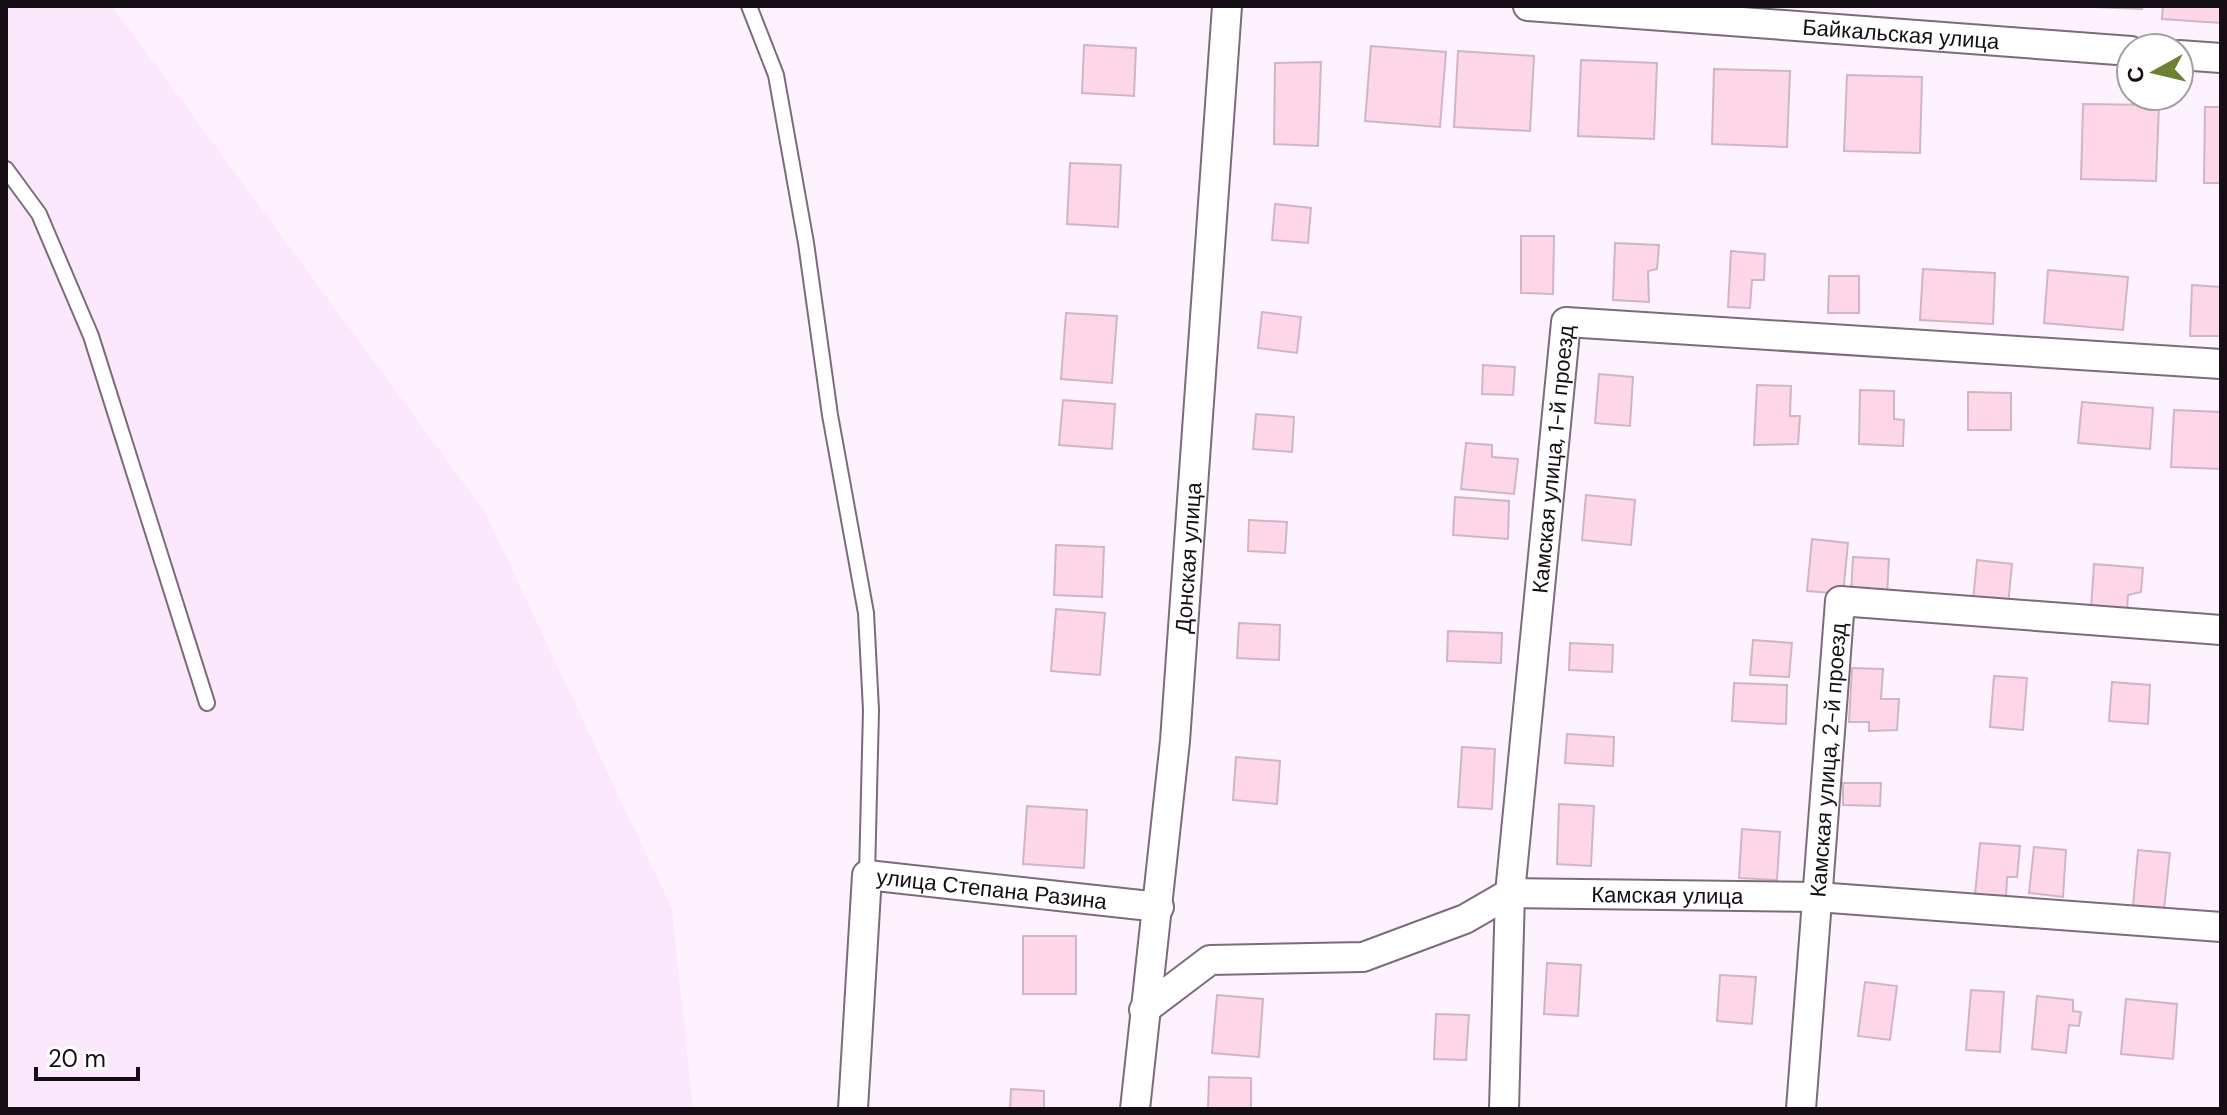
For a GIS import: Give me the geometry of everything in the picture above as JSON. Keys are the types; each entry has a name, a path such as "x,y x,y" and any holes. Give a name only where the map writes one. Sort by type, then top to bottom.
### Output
{"street":[{"name":"Донская улица","path":"1135,1109 1177,726 1227,6"},
{"name":"Байкальская улица","path":"1528,6 2115,50"},
{"path":"2195,56 2221,58"},
{"name":"Камская улица, 1-й проезд","path":"1504,1109 1510,893 1566,322 2221,364"},
{"name":"Камская улица, 2-й проезд","path":"1801,1109 1840,601 2221,630"},
{"name":"улица Степана Разина","path":"853,1109 867,875 1159,907"},
{"path":"1144,1010 1210,960 1363,957 1465,919 1510,893"},
{"name":"Камская улица","path":"1510,893 1817,897 2221,927"}],"lane":[{"path":"749,6 776,75 806,243 830,415 866,613 871,710 867,875"},
{"path":"6,169 39,214 91,336 207,703"}],"shaded area":[{"path":"6,6 112,6 485,512 672,909 693,1109 6,1109"}],"building":[{"path":"2066,6 2142,6 2142,9"},
{"path":"2163,6 2221,6 2221,23 2162,19"},
{"path":"1084,45 1136,48 1134,96 1082,93"},
{"path":"1371,46 1446,52 1440,127 1365,121"},
{"path":"1458,51 1534,56 1530,131 1454,127"},
{"path":"1581,60 1657,63 1654,139 1578,136"},
{"path":"1321,62 1318,146 1274,144 1275,63"},
{"path":"1714,69 1790,71 1787,147 1712,144"},
{"path":"1847,75 1922,77 1920,153 1844,151"},
{"path":"2083,104 2115,104 2115,112 2159,112 2156,181 2081,179"},
{"path":"2205,107 2221,107 2221,183 2204,183"},
{"path":"1070,163 1121,165 1118,227 1067,224"},
{"path":"1275,204 1311,208 1308,243 1272,240"},
{"path":"1521,236 1554,236 1553,294 1521,293"},
{"path":"1615,243 1659,245 1657,269 1648,271 1649,302 1613,300"},
{"path":"1731,251 1765,254 1764,280 1752,280 1750,308 1728,307"},
{"path":"1923,269 1995,273 1993,324 1920,320"},
{"path":"2048,270 2128,277 2123,330 2044,323"},
{"path":"1829,276 1859,276 1859,313 1828,313"},
{"path":"2192,285 2221,287 2221,336 2190,336"},
{"path":"1262,312 1301,317 1297,353 1258,348"},
{"path":"1066,313 1117,316 1112,383 1061,379"},
{"path":"1483,365 1515,367 1513,395 1482,394"},
{"path":"1599,374 1633,377 1630,426 1595,423"},
{"path":"1757,385 1791,386 1790,416 1800,416 1798,444 1754,445"},
{"path":"1860,390 1894,391 1894,419 1904,420 1903,446 1859,444"},
{"path":"1968,392 2011,393 2011,430 1968,430"},
{"path":"1063,400 1115,404 1112,449 1059,445"},
{"path":"2082,402 2153,408 2150,449 2078,443"},
{"path":"2174,410 2221,412 2221,469 2171,467"},
{"path":"1256,414 1294,417 1292,452 1253,449"},
{"path":"1466,443 1492,445 1492,457 1518,459 1514,494 1461,489"},
{"path":"1586,495 1635,500 1631,545 1582,540"},
{"path":"1455,497 1509,501 1508,539 1453,535"},
{"path":"1249,520 1287,522 1285,553 1248,551"},
{"path":"1812,539 1848,543 1843,594 1807,591"},
{"path":"1056,545 1104,547 1102,597 1054,595"},
{"path":"1853,557 1889,559 1887,596 1851,594"},
{"path":"1977,560 2012,564 2008,605 1973,601"},
{"path":"2094,564 2143,568 2141,592 2128,595 2127,611 2091,608"},
{"path":"1056,609 1105,613 1100,675 1051,671"},
{"path":"1239,623 1280,625 1279,660 1237,658"},
{"path":"1448,631 1502,633 1501,663 1447,661"},
{"path":"1753,640 1792,643 1789,677 1750,675"},
{"path":"1570,643 1613,645 1612,672 1569,670"},
{"path":"1852,668 1883,669 1881,699 1899,699 1897,730 1869,731 1869,722 1849,722"},
{"path":"1994,676 2027,678 2023,730 1990,727"},
{"path":"2112,682 2150,685 2148,724 2109,721"},
{"path":"1734,683 1787,685 1786,724 1732,721"},
{"path":"1567,734 1614,737 1613,766 1565,763"},
{"path":"1462,747 1495,749 1492,809 1458,807"},
{"path":"1236,757 1280,761 1277,804 1233,800"},
{"path":"1843,783 1881,783 1880,806 1843,805"},
{"path":"1559,804 1594,806 1591,866 1557,864"},
{"path":"1027,806 1087,810 1084,868 1023,864"},
{"path":"1742,829 1780,832 1777,880 1739,878"},
{"path":"1980,843 2020,846 2017,877 2007,877 2006,898 1975,895"},
{"path":"2034,847 2066,850 2063,897 2029,893"},
{"path":"2138,850 2170,853 2164,909 2133,906"},
{"path":"1023,936 1076,936 1076,994 1023,994"},
{"path":"1547,963 1581,965 1578,1016 1544,1014"},
{"path":"1720,975 1756,977 1752,1024 1717,1021"},
{"path":"1865,982 1897,986 1890,1040 1858,1036"},
{"path":"1971,990 2004,992 2000,1052 1966,1050"},
{"path":"1217,995 1263,999 1259,1057 1212,1053"},
{"path":"2037,996 2073,1000 2073,1011 2081,1012 2079,1026 2069,1025 2066,1053 2032,1049"},
{"path":"2126,999 2177,1004 2173,1059 2121,1054"},
{"path":"1436,1014 1469,1015 1466,1060 1434,1059"},
{"path":"1209,1077 1251,1078 1251,1109 1208,1109"},
{"path":"1011,1089 1044,1091 1044,1108 1065,1109 1010,1109"}]}
